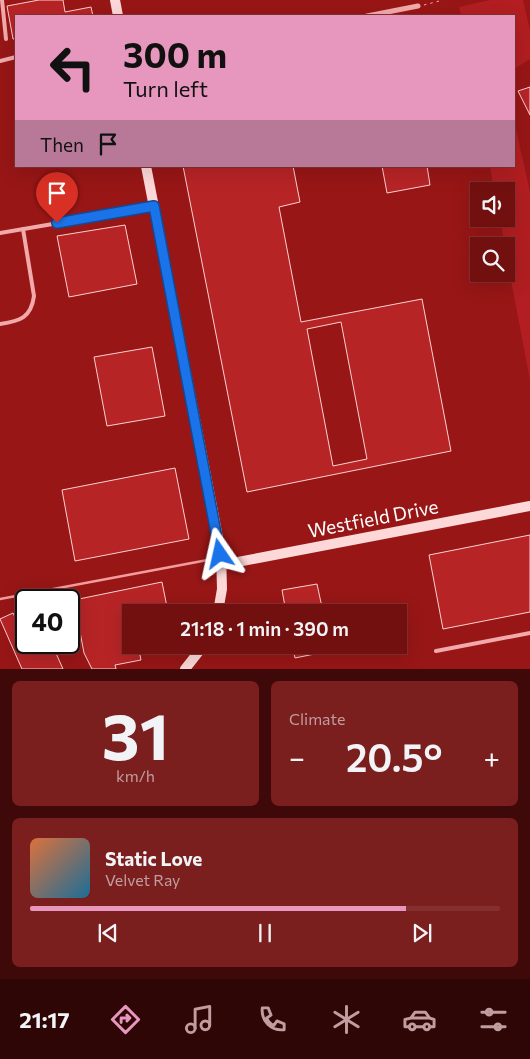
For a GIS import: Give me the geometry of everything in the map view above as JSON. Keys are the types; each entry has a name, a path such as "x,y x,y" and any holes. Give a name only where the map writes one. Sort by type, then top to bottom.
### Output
{"street":[{"path":"115,0 118,15"},
{"path":"372,15 418,6"},
{"path":"146,167 222,565 222,589 219,604"},
{"name":"Westfield Drive","path":"222,565 530,506"},
{"path":"185,669 197,654"}],"lane":[{"path":"2,0 6,39"},
{"path":"0,61 15,58"},
{"path":"0,233 154,206"},
{"path":"0,324 18,320 27,315 33,306 34,296 23,229"},
{"path":"436,651 530,632"}],"path":[{"path":"418,6 443,0"}],"shaded area":[{"path":"490,0 523,0 530,30 530,59 515,68 515,15 461,15 459,7"},
{"path":"515,124 530,192 530,380 511,282 515,282 515,237 503,237 501,227 515,227 515,182 493,182 490,167 515,167"}],"building":[{"path":"39,0 63,0 65,12 91,7 93,15 15,15 15,39 13,39 7,6"},
{"path":"530,87 530,115 518,91"},
{"path":"183,167 293,167 300,202 279,207 301,322 422,299 451,451 247,492","holes":["341,322 367,459 333,466 307,329"]},
{"path":"382,167 427,167 430,185 387,193"},
{"path":"125,225 137,284 69,297 57,236"},
{"path":"152,347 165,416 107,426 94,357"},
{"path":"175,468 189,539 75,561 62,490"},
{"path":"530,535 530,612 443,629 429,555"},
{"path":"162,582 166,604 122,604 122,654 140,654 141,660 115,665 116,669 92,669 84,653 80,632 80,599"},
{"path":"317,584 321,604 285,604 282,590"},
{"path":"13,613 15,617 15,653 0,619"},
{"path":"15,654 56,654 63,669 22,669"},
{"path":"294,654 315,654 295,658"}],"waterway":[{"path":"0,599 213,559"}],"route":[{"path":"57,223 154,206 220,554"}]}
